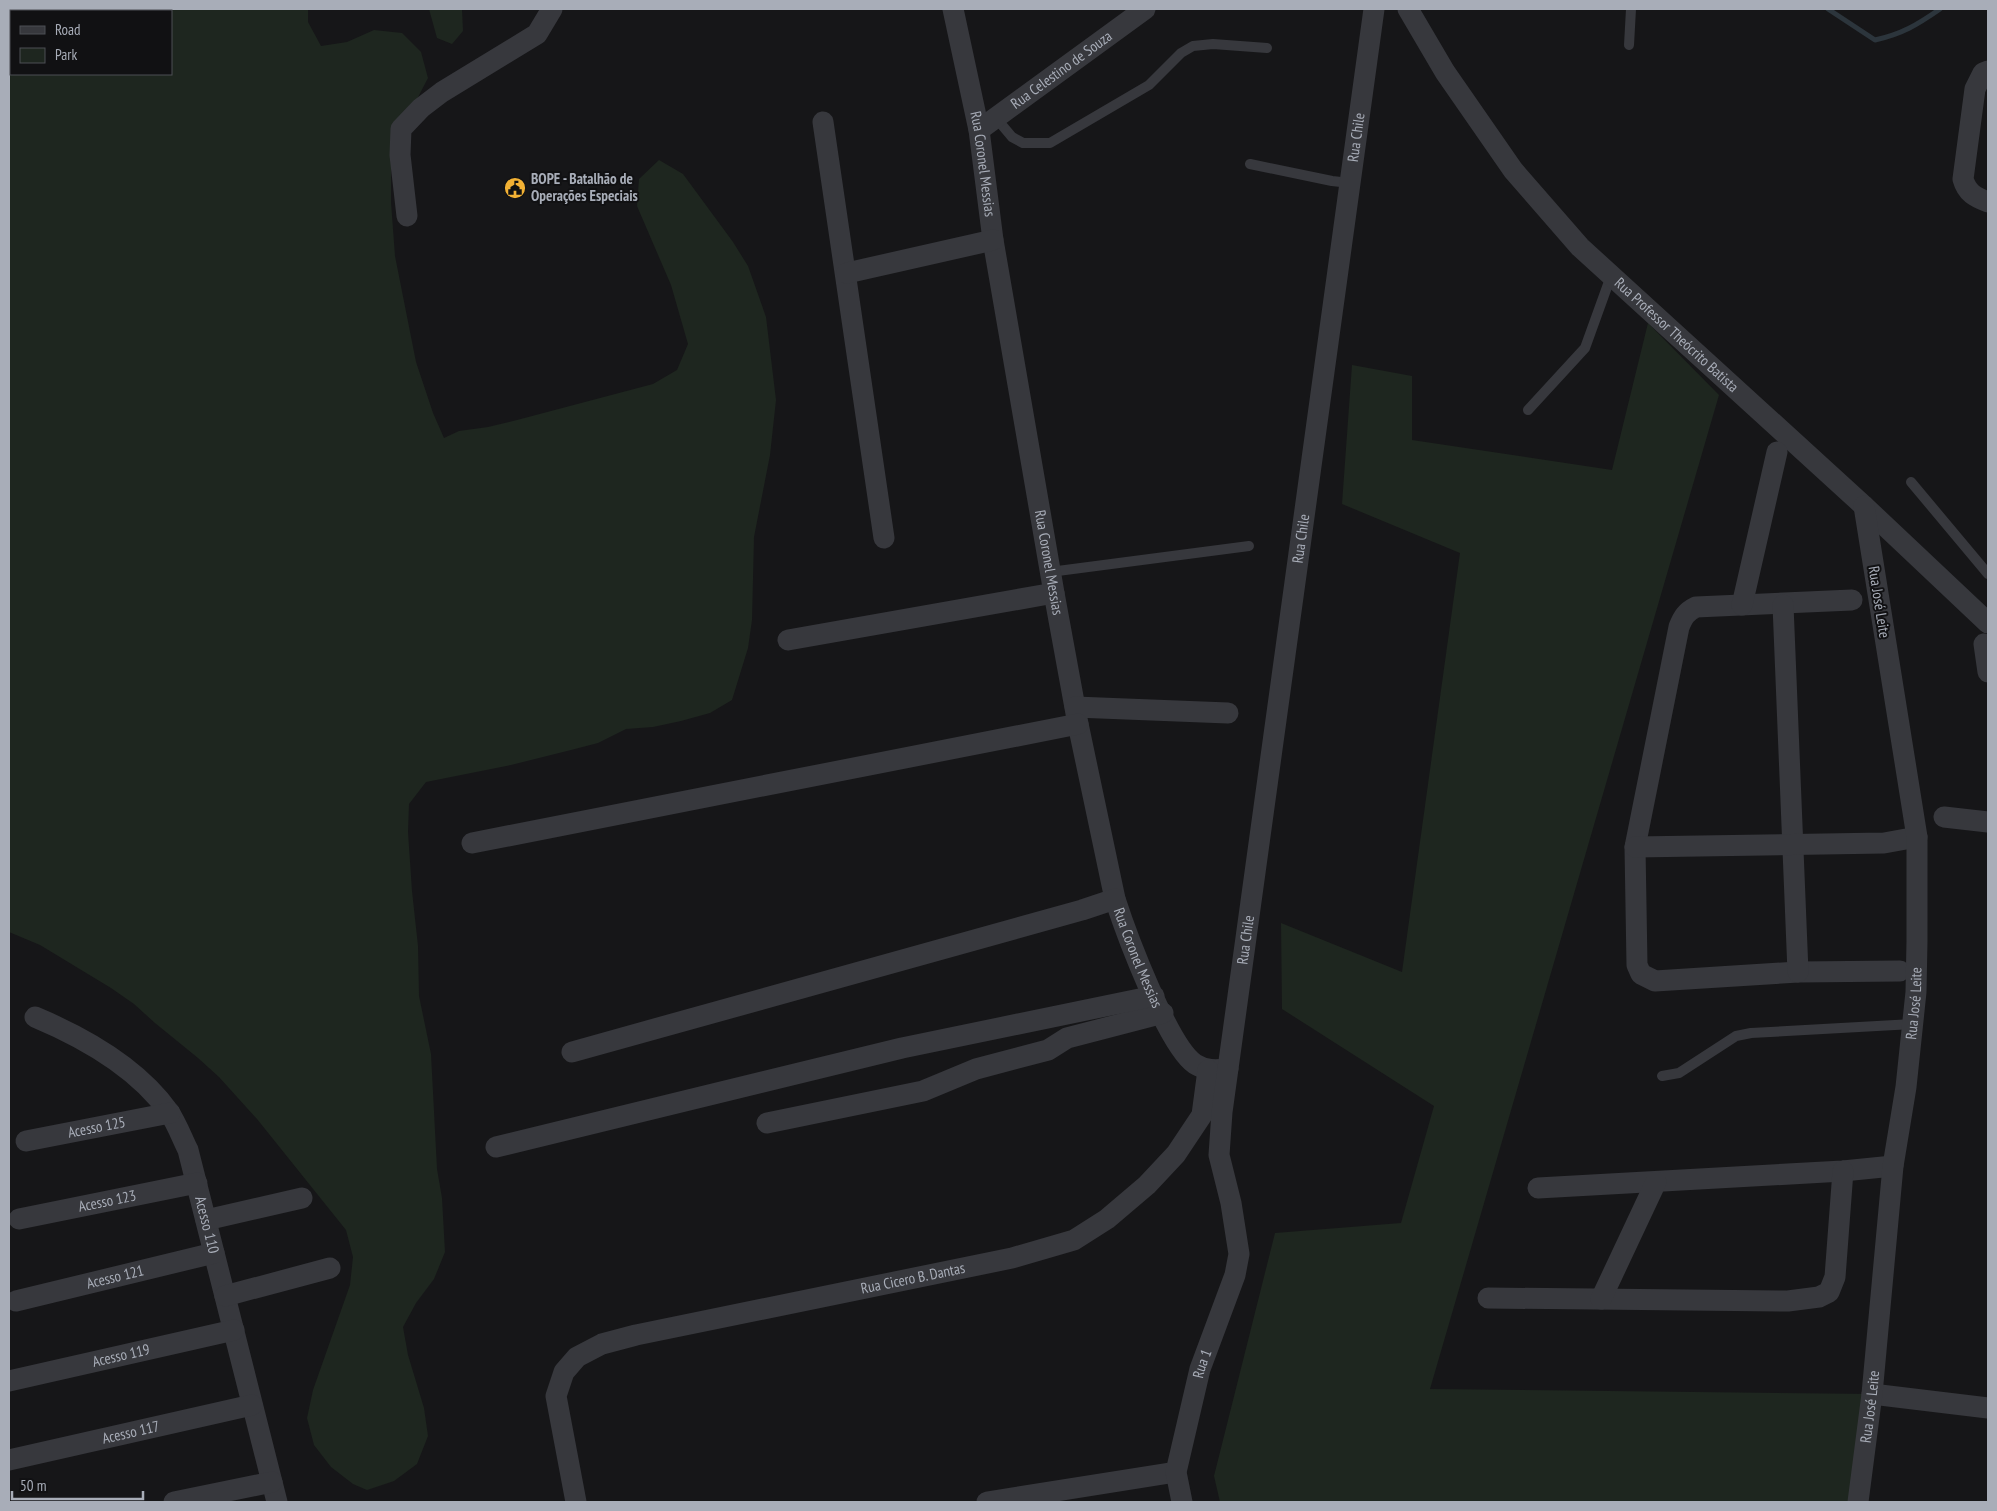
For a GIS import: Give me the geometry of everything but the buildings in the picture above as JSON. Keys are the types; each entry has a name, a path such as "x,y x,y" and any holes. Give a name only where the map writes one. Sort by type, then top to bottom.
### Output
{"street":[{"path":"407,216 400,155 401,129 421,108 442,92 537,34 552,9"},
{"name":"Rua Coronel Messias","path":"953,9 988,124 993,240 1050,572 1115,898 1123,922 1158,1005 1179,1046 1194,1063 1218,1070"},
{"name":"Rua Celestino de Souza","path":"988,124 1145,9"},
{"name":"Rua Chile","path":"1218,1070 1350,183 1374,9"},
{"name":"Rua Professor Theócrito Batista","path":"1408,9 1445,72 1513,170 1580,247 1864,506 1988,623"},
{"path":"1988,71 1983,73 1975,89 1963,178 1966,189 1974,196 1988,202"},
{"path":"823,122 847,273 884,538"},
{"path":"847,273 993,240"},
{"path":"1742,605 1777,452"},
{"name":"Rua José Leite","path":"1858,1502 1872,1394 1894,1166 1913,1024 1916,983 1917,838 1864,506"},
{"path":"788,640 1054,593"},
{"path":"1852,600 1783,605 1696,607 1688,611 1683,617 1679,627 1635,847 1637,965 1641,974 1655,981 1798,972 1900,971"},
{"path":"1783,605 1798,972"},
{"path":"1984,644 1988,672"},
{"path":"472,843 1077,715 1228,713"},
{"path":"1944,817 1988,822"},
{"path":"1635,847 1792,846 1884,843 1917,838"},
{"path":"572,1052 1082,910 1115,898"},
{"path":"767,1123 923,1091 976,1069 1048,1050 1067,1038 1158,1005"},
{"path":"496,1147 902,1048 1158,1005"},
{"name":"Acesso 110","path":"35,1017 66,1030 100,1049 127,1069 153,1093 170,1113 188,1150 275,1492"},
{"name":"Rua Cicero B. Dantas","path":"576,1502 556,1396 564,1372 577,1357 602,1344 636,1335 1012,1258 1074,1240 1107,1219 1141,1191 1176,1154 1202,1115 1218,1070"},
{"name":"Rua 1","path":"1176,1472 1200,1370 1235,1275 1239,1254 1231,1203 1219,1155 1222,1112 1218,1070"},
{"name":"Acesso 125","path":"26,1141 170,1113"},
{"path":"1538,1188 1843,1171 1894,1166"},
{"path":"1488,1298 1788,1301 1820,1298 1829,1292 1835,1277 1843,1171"},
{"path":"1601,1299 1656,1182"},
{"name":"Acesso 123","path":"18,1219 197,1183"},
{"path":"206,1220 302,1198"},
{"name":"Acesso 121","path":"16,1301 214,1253"},
{"path":"225,1296 330,1268"},
{"name":"Acesso 119","path":"9,1381 234,1330"},
{"path":"1872,1394 1988,1408"},
{"name":"Acesso 117","path":"9,1460 252,1405"},
{"path":"987,1502 1176,1472 1182,1502"},
{"path":"174,1502 275,1492"}],"lane":[{"path":"1629,45 1631,9"},
{"path":"988,124 1023,142 1050,144 1149,85 1181,54 1193,46 1213,44 1267,48"},
{"path":"1250,164 1350,183"},
{"path":"1528,410 1585,348 1612,276"},
{"path":"1912,482 1988,574"},
{"path":"1050,572 1249,546"},
{"path":"1662,1076 1679,1073 1736,1036 1751,1033 1913,1024"}],"green space":[{"path":"9,9 308,9 308,22 321,46 347,42 374,30 402,33 421,52 428,78 391,149 391,202 395,256 416,362 433,413 444,438 459,431 517,420 653,384 677,370 688,344 671,285 637,206 639,179 659,160 683,174 733,242 748,266 766,317 776,400 770,455 754,537 752,620 748,648 732,700 710,713 653,727 626,729 598,743 511,765 426,782 409,804 408,832 418,946 419,996 431,1054 437,1169 442,1198 445,1252 434,1279 416,1303 403,1327 408,1355 424,1408 428,1436 417,1464 394,1481 367,1490 353,1484 331,1467 314,1445 307,1418 313,1390 350,1285 353,1257 346,1230 257,1119 219,1077 134,1004 40,945 9,932"},
{"path":"429,9 462,9 463,31 452,44 437,38"},
{"path":"1648,323 1719,395 1430,1389 1872,1394 1851,1502 1220,1502 1214,1476 1275,1233 1401,1223 1434,1106 1282,1009 1281,923 1402,972 1460,553 1342,504 1352,365 1412,376 1412,440 1612,470"}],"waterway":[{"path":"1828,9 1875,40 1909,28 1940,9"}],"place":[{"name":"BOPE - Batalhão de Operações Especiais","path":"515,188"}]}
